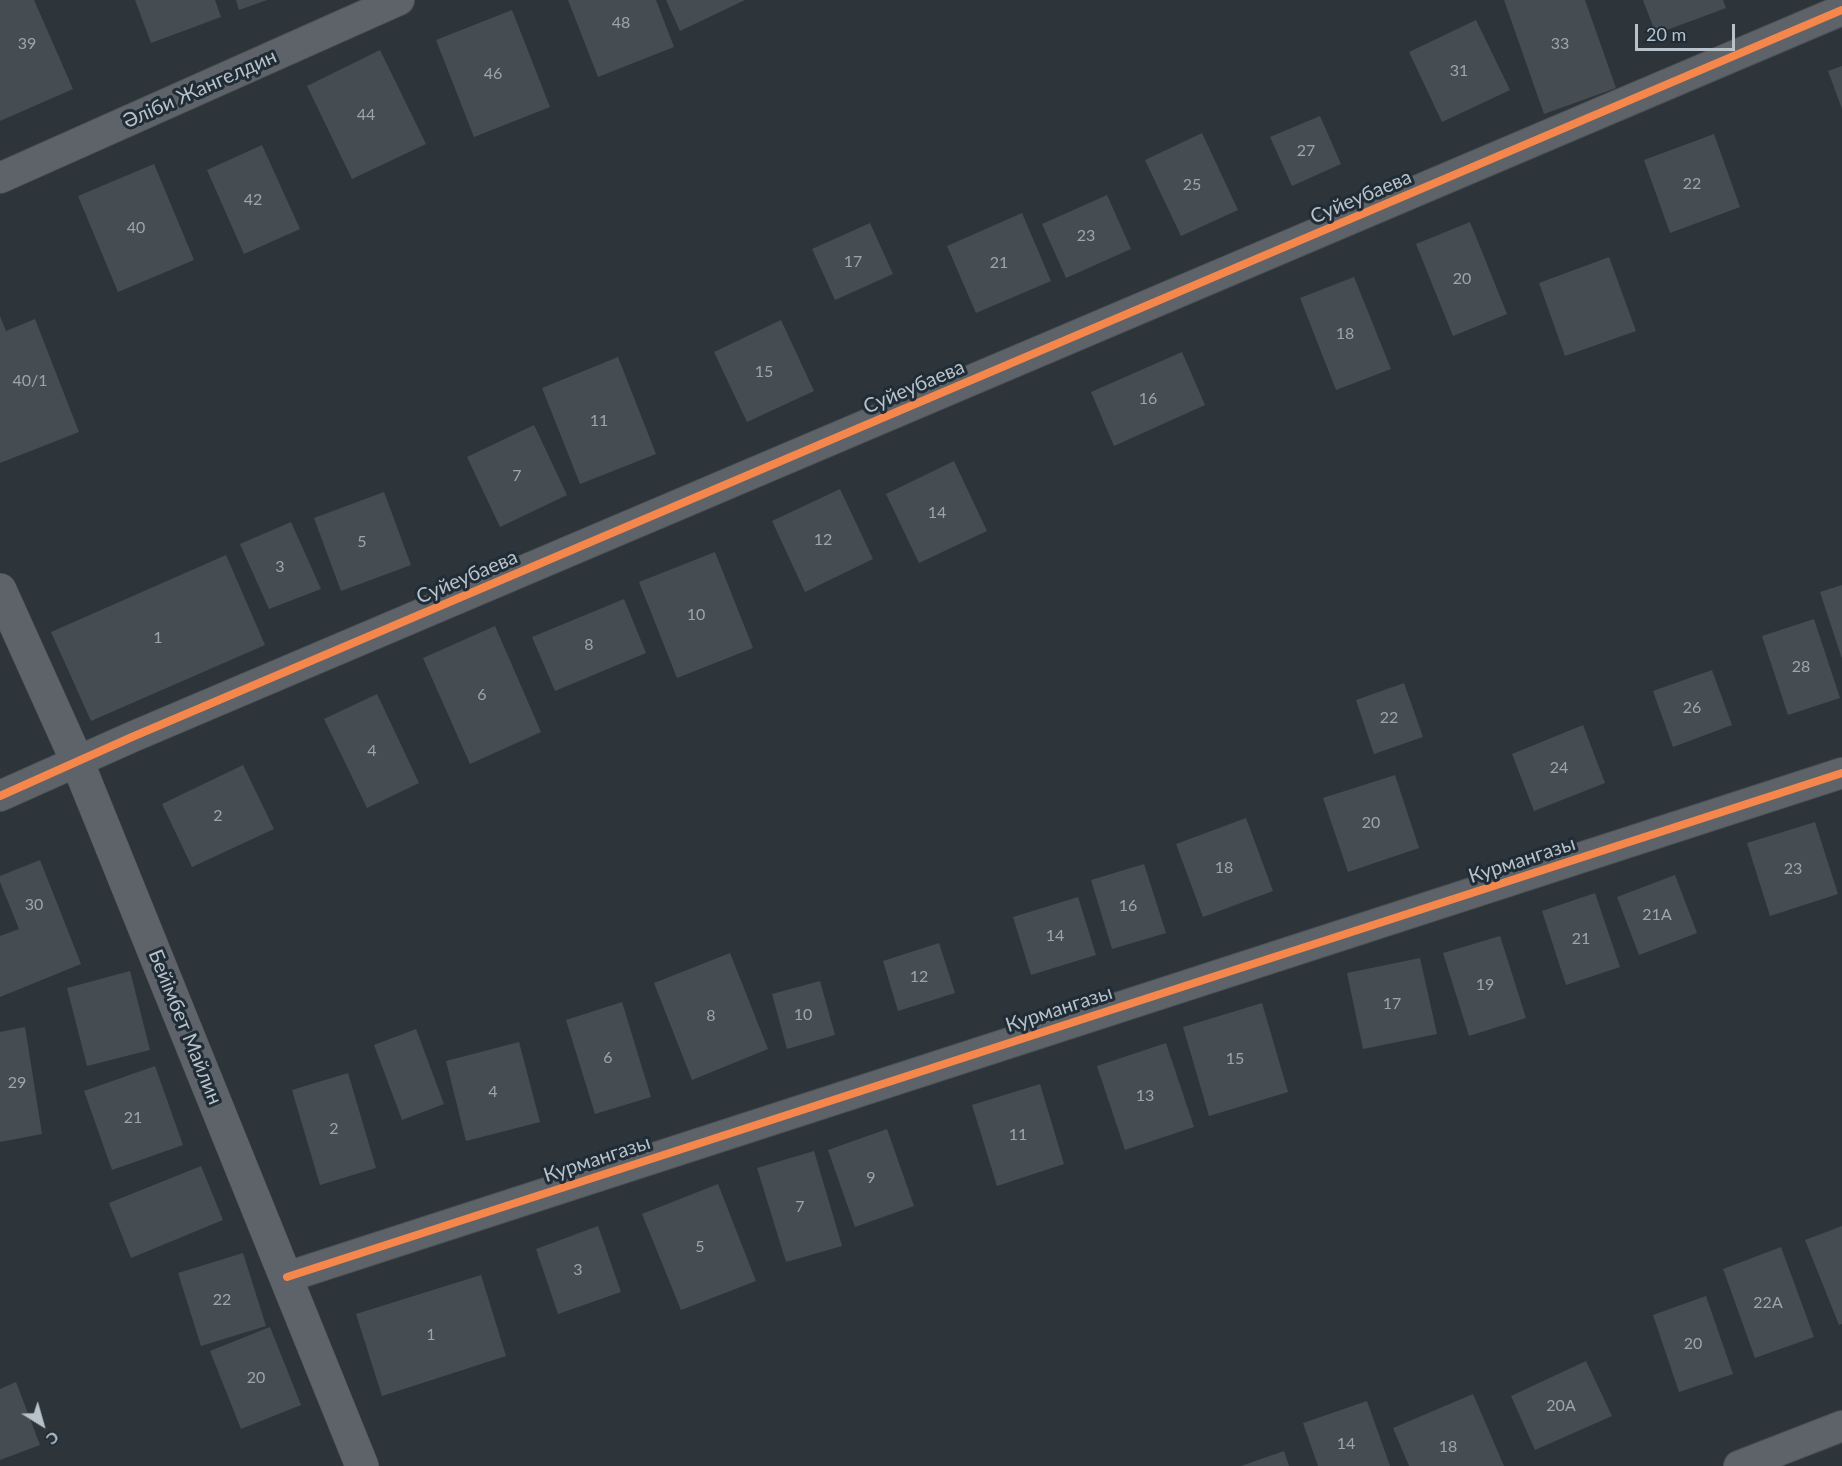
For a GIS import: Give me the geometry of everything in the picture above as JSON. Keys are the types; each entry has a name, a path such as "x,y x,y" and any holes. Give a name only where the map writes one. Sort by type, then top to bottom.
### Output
{"street":[{"name":"Әліби Жангелдин","path":"0,178 399,0"},
{"name":"Суйеубаева","path":"0,796 76,761 1842,10"},
{"name":"Бейімбет Майлин","path":"0,590 76,761 362,1466"},
{"name":"Курмангазы","path":"287,1277 1842,773"},
{"path":"1739,1466 1842,1426"}],"building":[{"path":"0,0 34,0 73,89 0,121"},
{"path":"135,0 215,0 221,17 151,43"},
{"path":"236,0 267,0 239,10"},
{"path":"568,0 656,0 674,47 598,77"},
{"path":"666,0 745,0 680,31"},
{"path":"1504,0 1585,0 1616,88 1544,114"},
{"path":"1643,0 1723,0 1726,8 1656,34"},
{"path":"512,10 550,107 474,137 436,40"},
{"path":"1476,20 1510,90 1442,122 1409,52"},
{"path":"380,50 426,144 352,179 307,86"},
{"path":"1842,66 1842,109 1828,71"},
{"path":"1320,116 1341,164 1292,186 1270,137"},
{"path":"1202,133 1238,210 1181,236 1145,160"},
{"path":"1714,134 1740,207 1670,233 1644,160"},
{"path":"262,145 300,229 244,254 207,170"},
{"path":"154,164 194,260 118,292 78,196"},
{"path":"1107,195 1131,249 1066,278 1042,224"},
{"path":"1022,213 1051,281 976,313 947,246"},
{"path":"1470,222 1507,314 1453,336 1416,244"},
{"path":"870,223 893,274 835,300 812,249"},
{"path":"1609,257 1636,331 1565,356 1539,283"},
{"path":"1354,277 1391,369 1336,390 1300,298"},
{"path":"0,316 6,331 35,319 79,432 0,463"},
{"path":"781,320 814,391 747,422 714,352"},
{"path":"1182,352 1205,405 1114,446 1091,392"},
{"path":"618,357 656,454 580,484 542,388"},
{"path":"534,425 567,495 500,527 467,457"},
{"path":"954,461 987,531 919,563 886,494"},
{"path":"840,489 873,559 805,592 772,521"},
{"path":"384,492 411,565 341,591 314,518"},
{"path":"291,522 321,589 269,609 240,544"},
{"path":"715,552 753,648 677,678 639,582"},
{"path":"226,555 265,645 91,721 51,632"},
{"path":"1842,585 1842,659 1820,592"},
{"path":"624,599 646,653 555,691 532,637"},
{"path":"1814,619 1840,698 1788,715 1762,636"},
{"path":"495,626 541,732 470,764 423,658"},
{"path":"1712,670 1732,725 1673,747 1653,691"},
{"path":"1404,683 1423,737 1374,754 1356,700"},
{"path":"377,694 419,783 367,808 324,719"},
{"path":"1583,725 1605,783 1534,811 1512,754"},
{"path":"243,765 274,829 192,867 162,804"},
{"path":"1395,775 1419,848 1348,872 1323,798"},
{"path":"1246,818 1273,891 1203,917 1176,844"},
{"path":"1815,822 1838,894 1770,916 1747,843"},
{"path":"40,860 81,964 0,997 0,936 19,929 0,882 0,876"},
{"path":"1144,864 1166,933 1112,949 1091,880"},
{"path":"1675,875 1697,933 1639,955 1617,897"},
{"path":"1595,893 1620,967 1566,985 1542,911"},
{"path":"1078,897 1096,955 1031,975 1013,917"},
{"path":"1500,936 1526,1018 1469,1036 1443,953"},
{"path":"939,943 955,993 898,1011 883,961"},
{"path":"730,953 768,1049 692,1080 654,983"},
{"path":"1420,958 1437,1034 1363,1049 1347,973"},
{"path":"130,971 150,1050 87,1066 67,988"},
{"path":"820,981 835,1035 787,1049 772,994"},
{"path":"622,1002 651,1097 595,1114 566,1020"},
{"path":"1262,1003 1288,1092 1209,1116 1183,1027"},
{"path":"25,1027 42,1134 0,1142 0,1032"},
{"path":"416,1029 444,1104 402,1120 374,1045"},
{"path":"519,1042 540,1122 466,1141 446,1061"},
{"path":"1166,1043 1194,1127 1125,1150 1097,1066"},
{"path":"155,1066 183,1145 112,1170 84,1091"},
{"path":"348,1073 376,1168 320,1185 292,1090"},
{"path":"1040,1084 1064,1164 997,1186 972,1105"},
{"path":"887,1129 914,1206 855,1227 828,1150"},
{"path":"814,1151 842,1246 786,1262 757,1168"},
{"path":"201,1166 223,1220 131,1258 109,1203"},
{"path":"718,1184 756,1281 681,1310 642,1214"},
{"path":"598,1226 621,1292 558,1314 536,1249"},
{"path":"1842,1226 1842,1324 1839,1325 1805,1240"},
{"path":"1781,1247 1814,1337 1755,1358 1723,1269"},
{"path":"243,1253 266,1326 201,1346 178,1273"},
{"path":"481,1275 506,1356 382,1396 356,1314"},
{"path":"1706,1296 1733,1374 1679,1392 1653,1315"},
{"path":"270,1327 301,1405 241,1429 210,1351"},
{"path":"1586,1361 1612,1416 1535,1450 1511,1396"},
{"path":"16,1382 40,1445 0,1460 0,1389"},
{"path":"1473,1394 1504,1466 1409,1466 1393,1428"},
{"path":"1367,1401 1390,1466 1318,1466 1303,1423"},
{"path":"1284,1451 1289,1466 1241,1466"}],"cycle path":[{"path":"0,796 132,737 1842,10"},
{"path":"287,1277 1842,773"}]}
